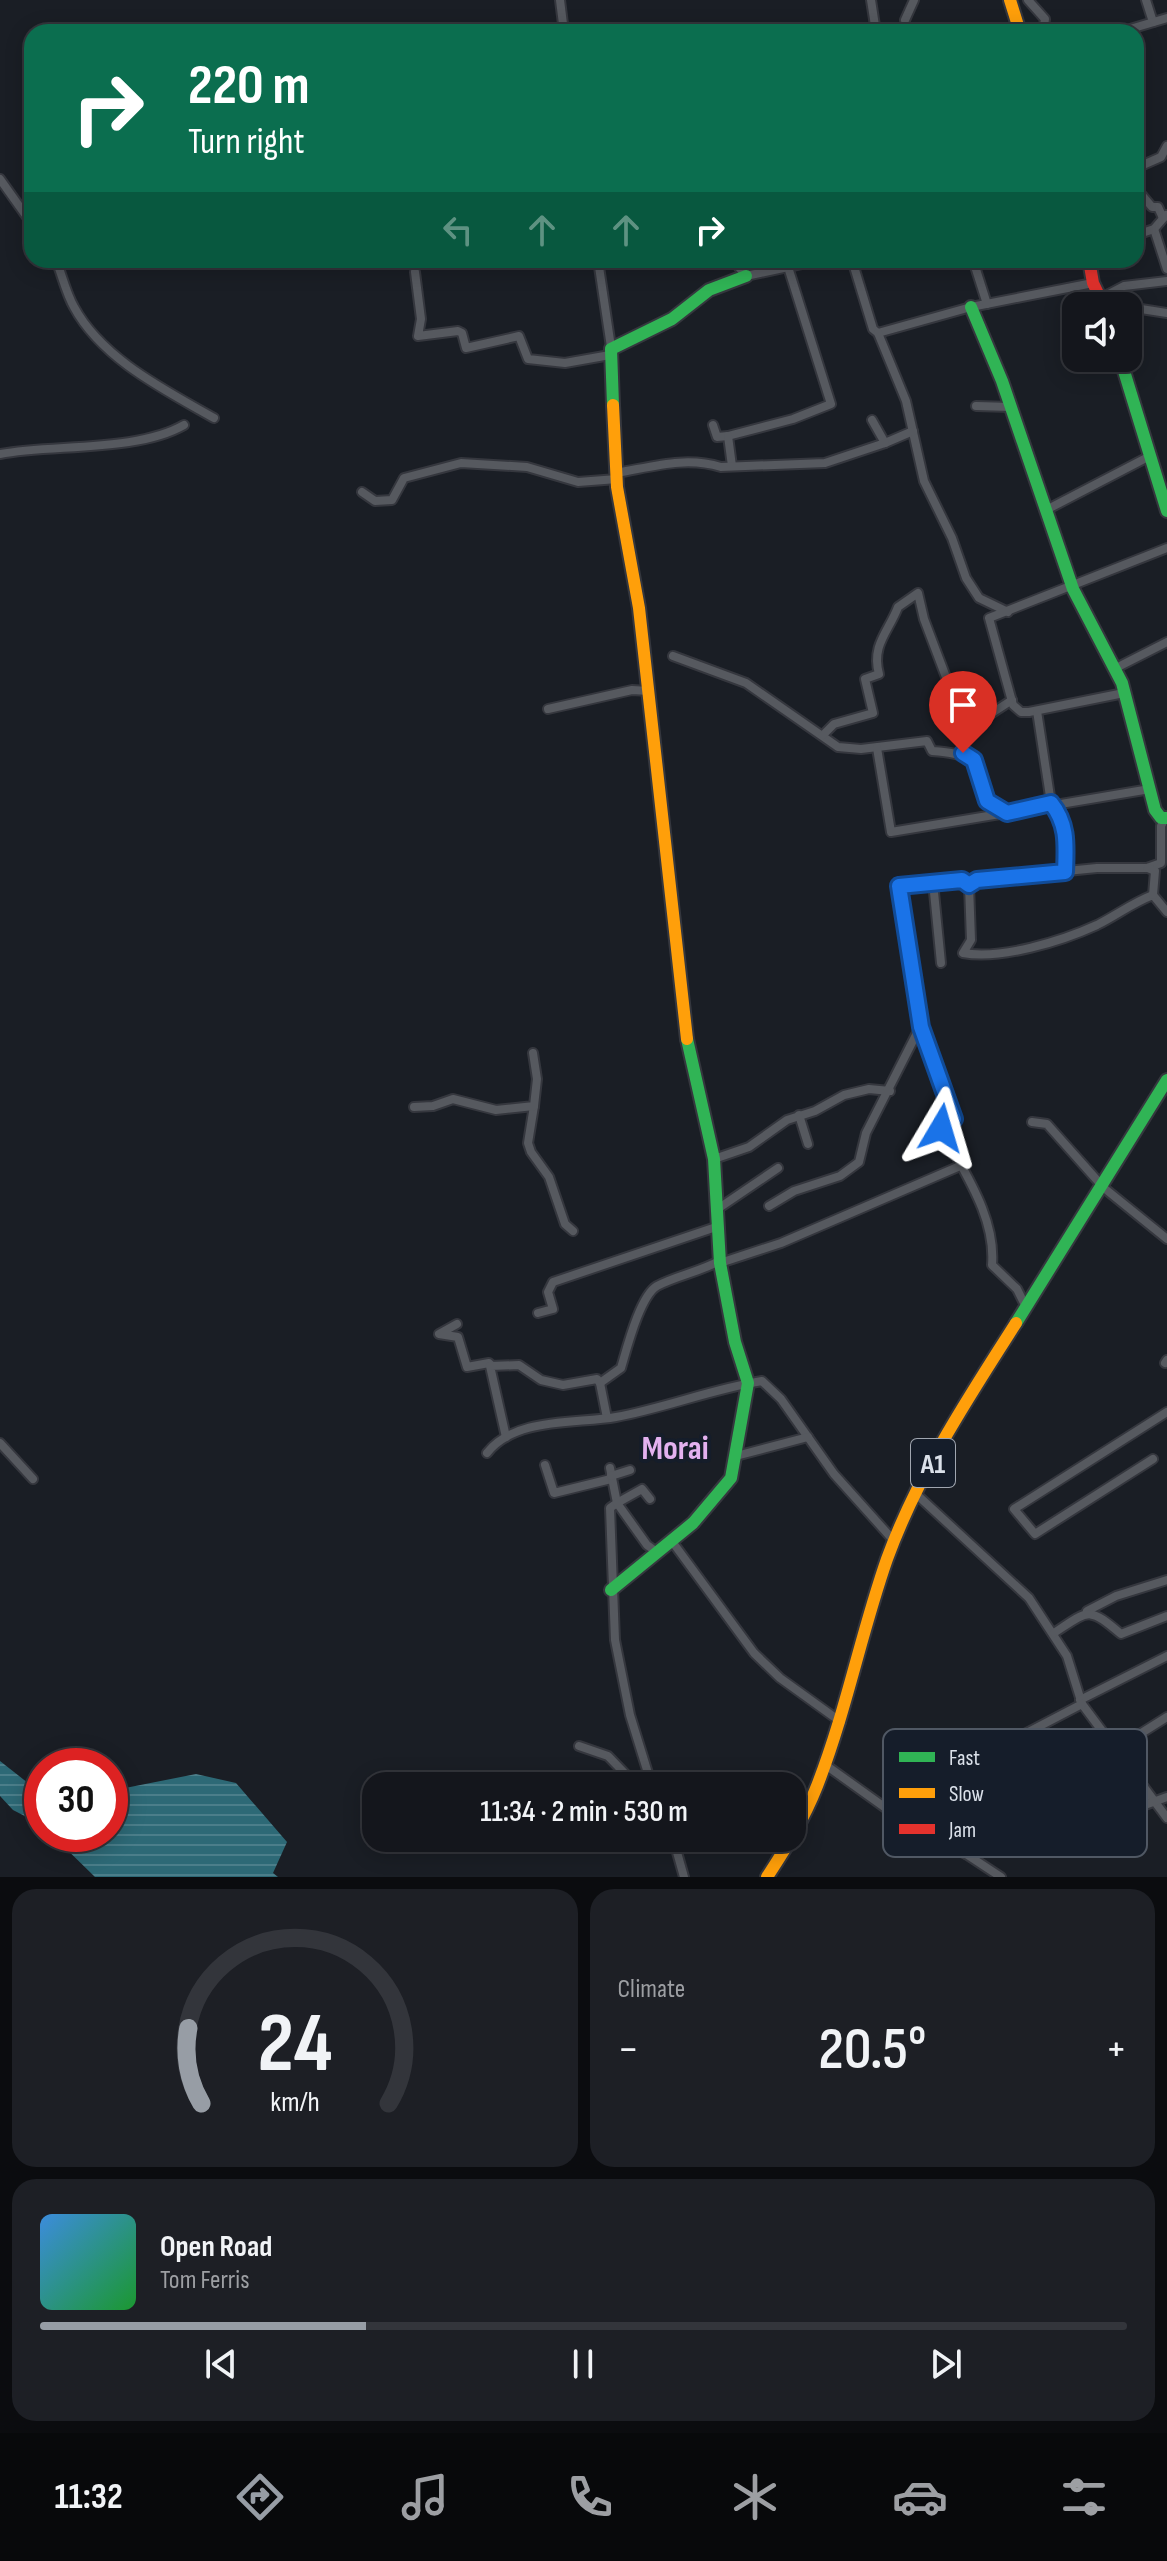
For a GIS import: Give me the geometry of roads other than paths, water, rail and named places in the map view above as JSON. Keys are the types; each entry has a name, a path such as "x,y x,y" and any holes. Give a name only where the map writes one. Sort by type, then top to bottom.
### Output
{"main road":[{"path":"1010,0 1018,24"},
{"path":"1090,268 1098,292"},
{"path":"611,1590 659,1554 715,1500 731,1478 741,1408 748,1383 735,1342 721,1262 714,1159 688,1048 636,584 617,476 611,351 672,319 717,286 746,276"},
{"path":"971,307 1011,407 1026,459 1035,475 1071,583 1124,693 1155,810 1166,818"},
{"path":"1124,372 1150,456 1164,490 1167,511"},
{"name":"A1","path":"767,1877 807,1812 827,1766 896,1542 915,1493 1026,1307 1104,1188 1167,1080"}],"street":[{"path":"560,0 563,24"},
{"path":"871,0 873,24"},
{"path":"905,20 914,0"},
{"path":"1028,0 1045,19 1044,24"},
{"path":"1146,0 1153,22"},
{"path":"1144,25 1167,18"},
{"path":"1144,164 1161,157 1167,146"},
{"path":"0,179 24,213"},
{"path":"1144,198 1165,216 1154,229 1144,232"},
{"path":"1154,229 1166,263"},
{"path":"59,268 74,307 96,337 153,384 214,418"},
{"path":"415,272 421,319 418,336 458,331 462,333 466,348 519,336 528,359 541,363 611,351 599,268"},
{"path":"737,268 746,276 783,268"},
{"path":"713,425 717,437 728,436 793,419 831,404 788,268"},
{"path":"854,268 873,329 878,333 906,401 924,481 952,538 966,578 979,598 1009,612"},
{"path":"976,268 987,304"},
{"path":"1116,292 1124,286 1167,281"},
{"path":"878,333 971,307 1093,283"},
{"path":"1142,309 1167,313"},
{"path":"976,406 1011,407"},
{"path":"872,420 885,443"},
{"path":"0,454 26,449 59,451 167,434 184,425"},
{"path":"362,492 375,501 392,500 404,478 461,463 527,467 578,482 617,476 657,463 732,466 825,463 913,431"},
{"path":"728,436 732,466"},
{"path":"1046,510 1150,456"},
{"path":"1124,693 1021,712 1012,700 989,618 1071,583 1167,548"},
{"path":"823,735 834,724 873,713 865,679 879,674 875,661 878,642 896,616 898,607 918,593 924,619 966,730 963,753"},
{"path":"1114,669 1167,642"},
{"path":"673,656 746,683 838,747 877,748 927,741 932,751 963,753 974,760 987,801 1007,813"},
{"path":"548,709 617,693 649,691"},
{"path":"966,730 1012,700"},
{"path":"1037,711 1051,803 1062,816 1066,839 1065,872"},
{"path":"877,748 891,832 1051,803 1150,789"},
{"path":"969,885 977,880 1147,868 1161,863 1166,818"},
{"path":"1147,868 1155,871 1153,895 1167,912"},
{"path":"969,885 962,880 899,886 921,1027 954,1119 941,1128 984,1211 993,1246 992,1265 1017,1289 1026,1307"},
{"path":"933,882 941,963"},
{"path":"969,885 971,940 963,953 975,956 1064,938 1153,895"},
{"path":"769,1206 794,1191 840,1176 859,1162 866,1133 921,1027"},
{"path":"533,1053 537,1079 528,1143 549,1177 565,1224 573,1231"},
{"path":"714,1159 749,1147 799,1115 844,1095 869,1089 890,1091"},
{"path":"414,1107 433,1106 453,1099 496,1110 534,1106"},
{"path":"799,1115 808,1144"},
{"path":"1032,1122 1047,1124 1104,1188 1167,1239"},
{"path":"600,1383 621,1368 628,1337 638,1321 639,1305 648,1293 721,1262 781,1243 960,1166"},
{"path":"719,1208 778,1168"},
{"path":"538,1313 553,1309 548,1292 553,1282 719,1226"},
{"path":"457,1324 439,1334 458,1337 467,1367 489,1363 493,1367 490,1366"},
{"path":"490,1366 519,1365 541,1380 563,1385 597,1379 607,1418"},
{"path":"490,1366 506,1437"},
{"path":"487,1453 506,1437 544,1426 607,1418 748,1383 767,1384 834,1474 896,1542"},
{"path":"1153,1459 1035,1534 1014,1509 1167,1412"},
{"path":"736,1456 808,1437"},
{"path":"0,1443 33,1479"},
{"path":"545,1465 554,1493 630,1470"},
{"path":"610,1474 617,1503 647,1545 659,1554"},
{"path":"648,1772 614,1638 610,1508 642,1489 650,1499"},
{"path":"915,1493 1029,1598 1067,1656 1081,1702 1101,1729"},
{"path":"671,1540 754,1653 780,1678 841,1722"},
{"path":"1054,1633 1116,1596 1167,1580"},
{"path":"1086,1612 1095,1612 1121,1634 1167,1616"},
{"path":"1032,1729 1167,1656"},
{"path":"1147,1730 1167,1717"},
{"path":"579,1746 608,1756 623,1772"},
{"path":"827,1766 883,1805"},
{"path":"1147,1795 1167,1818"},
{"path":"1147,1804 1167,1797"},
{"path":"677,1852 684,1877"},
{"path":"971,1857 1001,1877"}],"water":[{"path":"0,1761 24,1780 24,1816 13,1810 0,1796"},
{"path":"196,1774 236,1783 287,1842 273,1873 278,1877 95,1877 69,1852 128,1852 128,1787"}],"district":[{"name":"Morai","path":"675,1447"}]}
